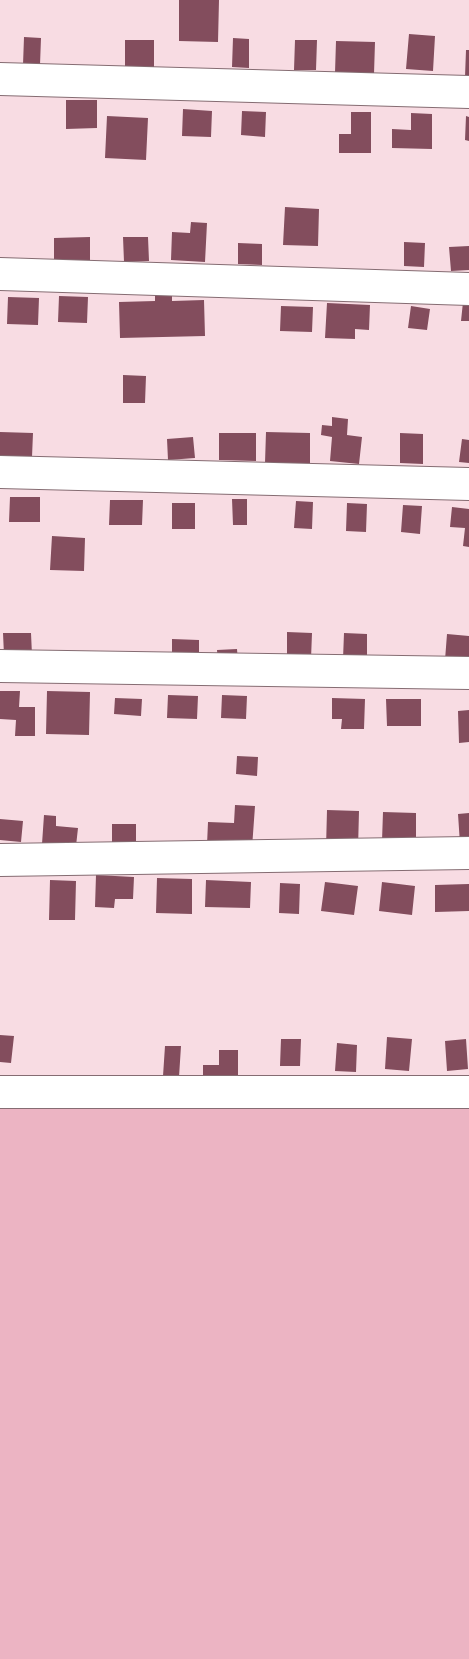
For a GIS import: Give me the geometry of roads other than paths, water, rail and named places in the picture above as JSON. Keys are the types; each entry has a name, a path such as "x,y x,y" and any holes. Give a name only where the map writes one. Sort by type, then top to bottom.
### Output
{"street":[{"path":"0,79 469,92"},
{"path":"0,274 469,289"},
{"path":"0,472 469,484"},
{"path":"0,666 469,673"},
{"path":"0,860 469,854"},
{"path":"0,1092 469,1092"}]}
